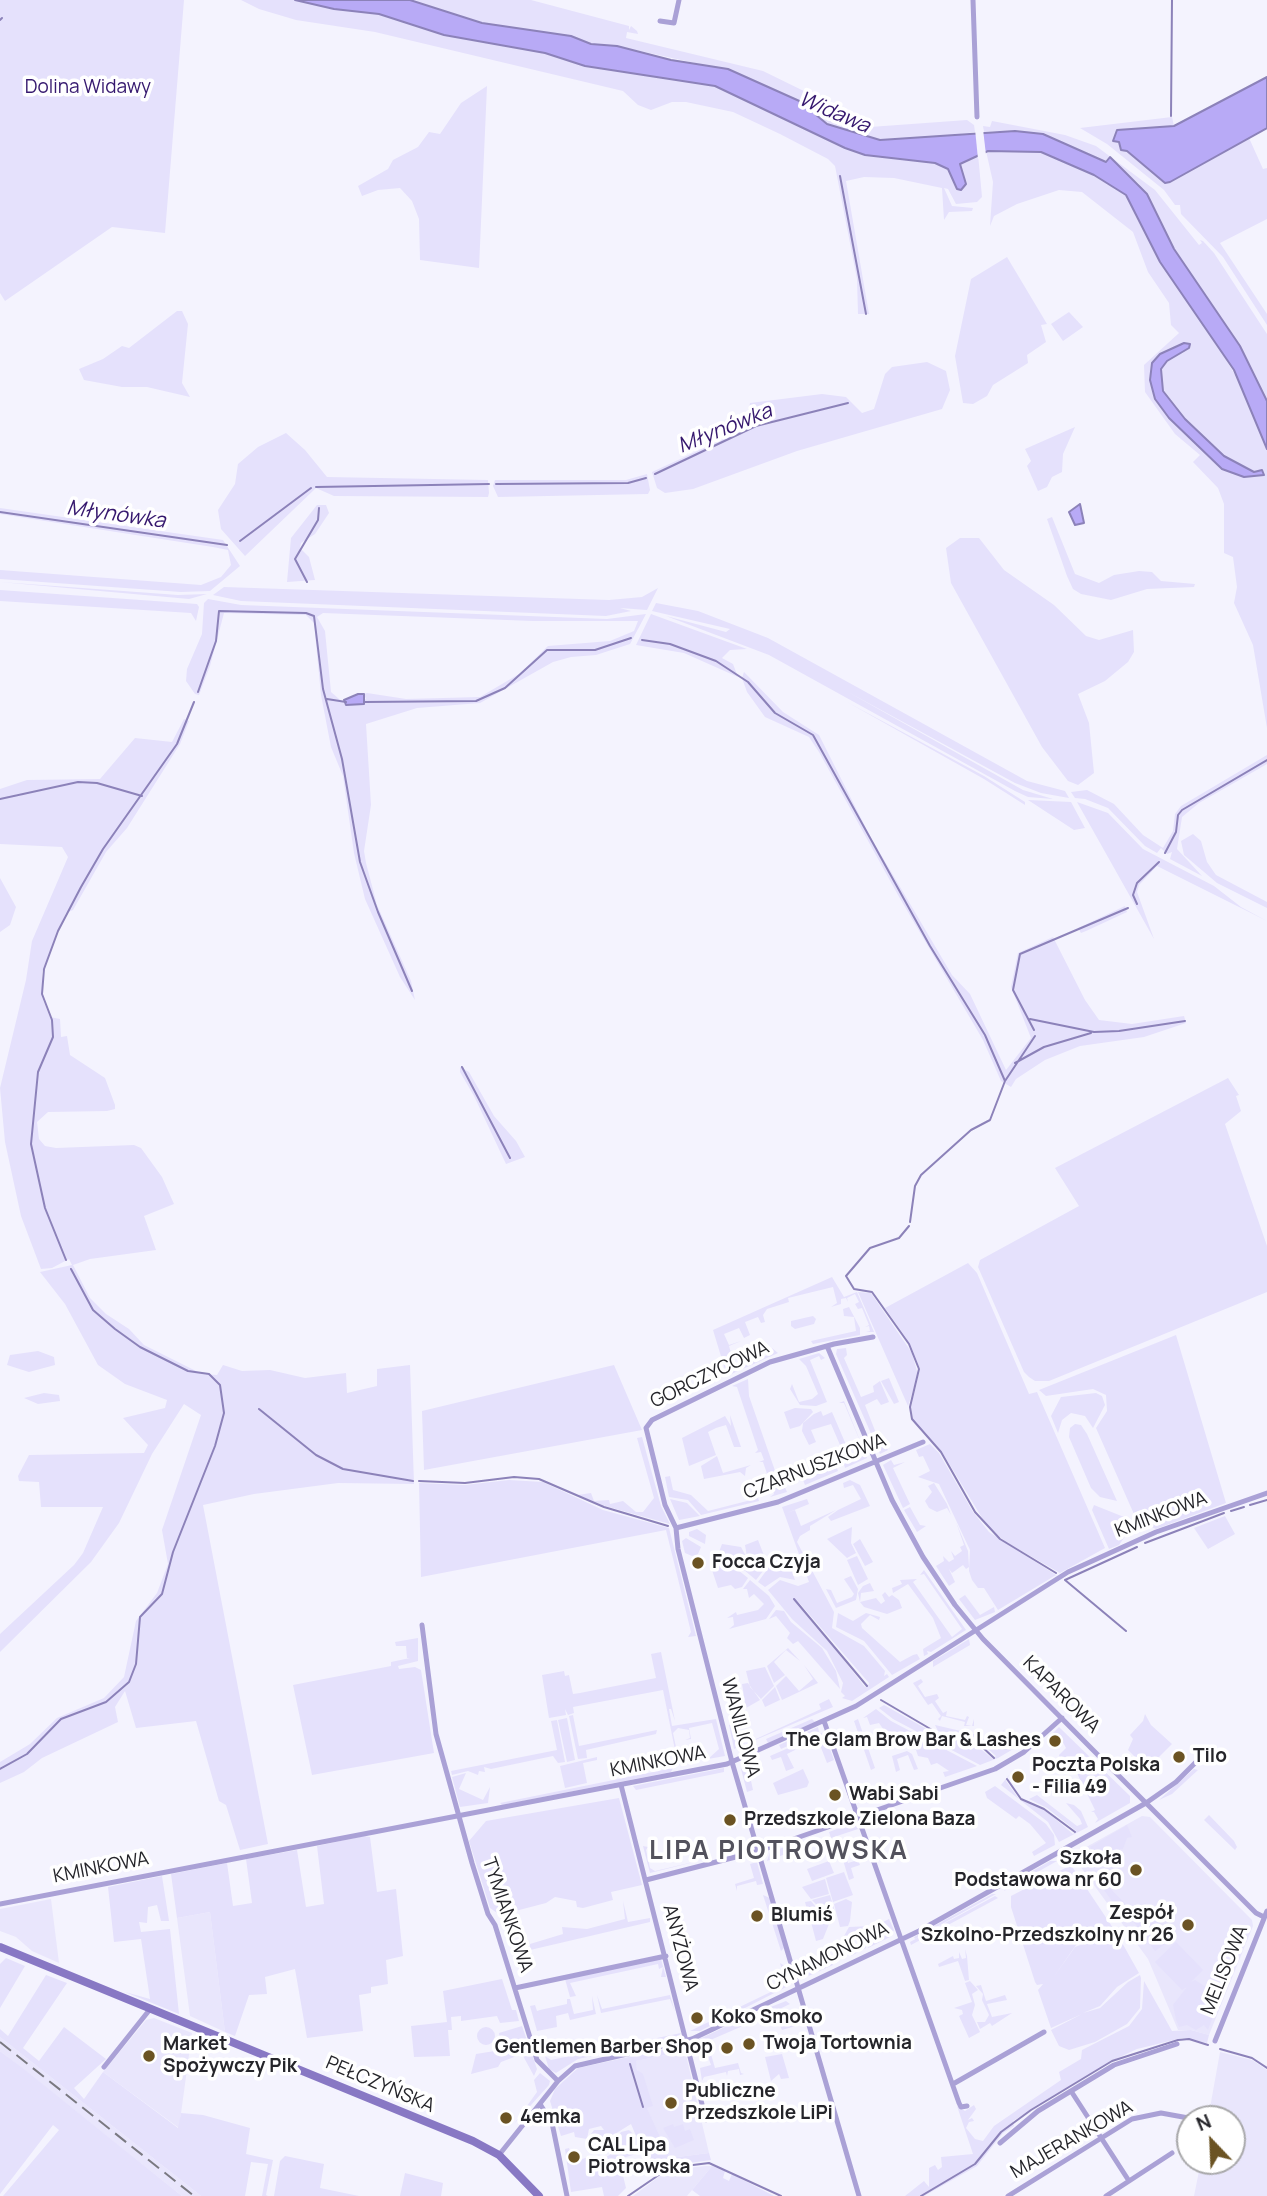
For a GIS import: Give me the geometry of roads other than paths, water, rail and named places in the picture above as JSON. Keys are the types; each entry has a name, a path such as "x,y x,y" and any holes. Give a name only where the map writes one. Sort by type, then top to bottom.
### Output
{"main road":[{"name":"PEŁCZYŃSKA","path":"0,1947 437,2126 499,2155 539,2196"}],"street":[{"path":"660,21 674,23 679,0"},
{"path":"974,0 977,117"},
{"name":"GORCZYCOWA","path":"646,1428 652,1420 748,1371 827,1346 873,1337"},
{"name":"KAPAROWA","path":"827,1346 875,1463 923,1557 976,1631 1256,1913 1266,1914"},
{"name":"WANILIOWA","path":"646,1428 665,1504 676,1528 678,1549 733,1762 859,2196"},
{"name":"CZARNUSZKOWA","path":"676,1528 778,1502 923,1442"},
{"name":"KMINKOWA","path":"0,1904 733,1762 856,1706 884,1685 976,1631 1068,1572 1156,1532 1267,1493"},
{"name":"TYMIANKOWA","path":"422,1625 436,1734 458,1817 537,2060 558,2081"},
{"path":"646,1880 759,1851 1001,1766 1024,1752 1062,1718"},
{"path":"824,1721 960,2106 967,2106"},
{"name":"CYNAMONOWA","path":"558,2081 570,2068 582,2063 688,2040 902,1939 1146,1803 1170,1788 1202,1757"},
{"name":"ANYŻOWA","path":"621,1785 688,2040 706,2120"},
{"name":"MELISOWA","path":"1215,2041 1266,1914"},
{"path":"515,1988 666,1956"},
{"path":"104,2067 151,2008"},
{"path":"953,2084 1044,2032"},
{"path":"1000,2143 1007,2134 1038,2111 1125,2060 1177,2044"},
{"path":"499,2155 558,2081"},
{"path":"1071,2091 1129,2181"},
{"path":"540,2104 552,2123 567,2196"},
{"name":"MAJERANKOWA","path":"1008,2196 1101,2137 1147,2114 1176,2116"},
{"path":"1106,2196 1172,2153"}],"waterway":[{"path":"1171,116 1172,0"},
{"path":"840,176 866,314"},
{"name":"Młynówka","path":"655,474 756,426 848,403"},
{"name":"Młynówka","path":"496,484 628,483 646,478"},
{"name":"Młynówka","path":"316,487 489,484"},
{"name":"Młynówka","path":"240,541 311,488"},
{"path":"307,582 295,559 318,520 319,508"},
{"name":"Młynówka","path":"0,512 227,545"},
{"path":"198,692 216,641 219,611 306,613 314,616 323,689 342,759 360,862 412,991"},
{"path":"365,702 476,701 505,688 547,650 595,650 631,638"},
{"path":"642,640 670,644 716,661 748,682 775,713 813,735 930,946 985,1035 1005,1081"},
{"path":"327,699 346,702"},
{"path":"66,1260 45,1208 31,1144 38,1072 53,1037 52,1020 42,994 44,969 58,931 81,887 103,849 177,744 194,702"},
{"path":"1165,853 1176,832 1178,815 1182,810 1267,760"},
{"path":"0,799 78,782 97,783 142,796"},
{"path":"1137,904 1133,895 1137,883 1159,862"},
{"path":"1034,1030 1013,990 1020,954 1128,908"},
{"path":"1030,1019 1094,1032 1185,1021"},
{"path":"1015,1063 1044,1047 1091,1033"},
{"path":"910,1222 915,1186 921,1175 971,1130 990,1120 1005,1081 1035,1036"},
{"path":"462,1067 510,1158"},
{"path":"909,1226 899,1238 870,1248 846,1276 854,1289 872,1292 909,1344 919,1369 910,1407 912,1419 941,1452 975,1512 1000,1539 1056,1573"},
{"path":"0,1769 27,1754 61,1719 106,1702 129,1682 136,1664 140,1617 162,1594 173,1552 215,1446 224,1413 220,1385 209,1374 188,1371 140,1347 115,1329 93,1310 71,1269"},
{"path":"259,1409 316,1455 343,1469 413,1481"},
{"path":"419,1481 465,1483 514,1477 539,1479 604,1507 668,1526"},
{"path":"1250,1505 1267,1500"},
{"path":"1231,1511 1244,1507"},
{"path":"1145,1543 1224,1513"},
{"path":"1126,1631 1065,1580 1137,1547"},
{"path":"794,1599 867,1686"},
{"path":"881,1700 939,1734"},
{"path":"946,1737 979,1744 994,1758"},
{"path":"1007,1779 1021,1799 1044,1809 1075,1832"},
{"path":"921,2196 975,2164 1001,2132 1031,2110 1112,2061 1178,2040 1189,2039 1208,2045"},
{"path":"1220,2049 1252,2058 1267,2068"},
{"path":"630,2064 643,2107"},
{"path":"628,2196 669,2168 709,2163 781,2196"}],"railway":[{"path":"0,2042 194,2196"}],"place":[{"name":"Focca Czyja","path":"698,1563"},
{"name":"The Glam Brow Bar & Lashes","path":"1055,1741"},
{"name":"Tilo","path":"1179,1757"},
{"name":"Poczta Polska - Filia 49","path":"1018,1777"},
{"name":"Wabi Sabi","path":"835,1795"},
{"name":"Przedszkole Zielona Baza","path":"730,1820"},
{"name":"Szkoła Podstawowa nr 60","path":"1136,1870"},
{"name":"Blumiś","path":"757,1916"},
{"name":"Zespół Szkolno-Przedszkolny nr 26","path":"1188,1925"},
{"name":"Koko Smoko","path":"697,2018"},
{"name":"Twoja Tortownia","path":"749,2044"},
{"name":"Gentlemen Barber Shop","path":"727,2048"},
{"name":"Market Spożywczy Pik","path":"149,2056"},
{"name":"Publiczne Przedszkole LiPi","path":"671,2103"},
{"name":"4emka","path":"506,2118"},
{"name":"CAL Lipa Piotrowska","path":"574,2157"}],"district":[{"name":"LIPA PIOTROWSKA","path":"779,1852"}],"park label":[{"name":"Dolina Widawy","path":"88,88"}],"water label":[{"name":"Widawa","path":"834,113"}]}
